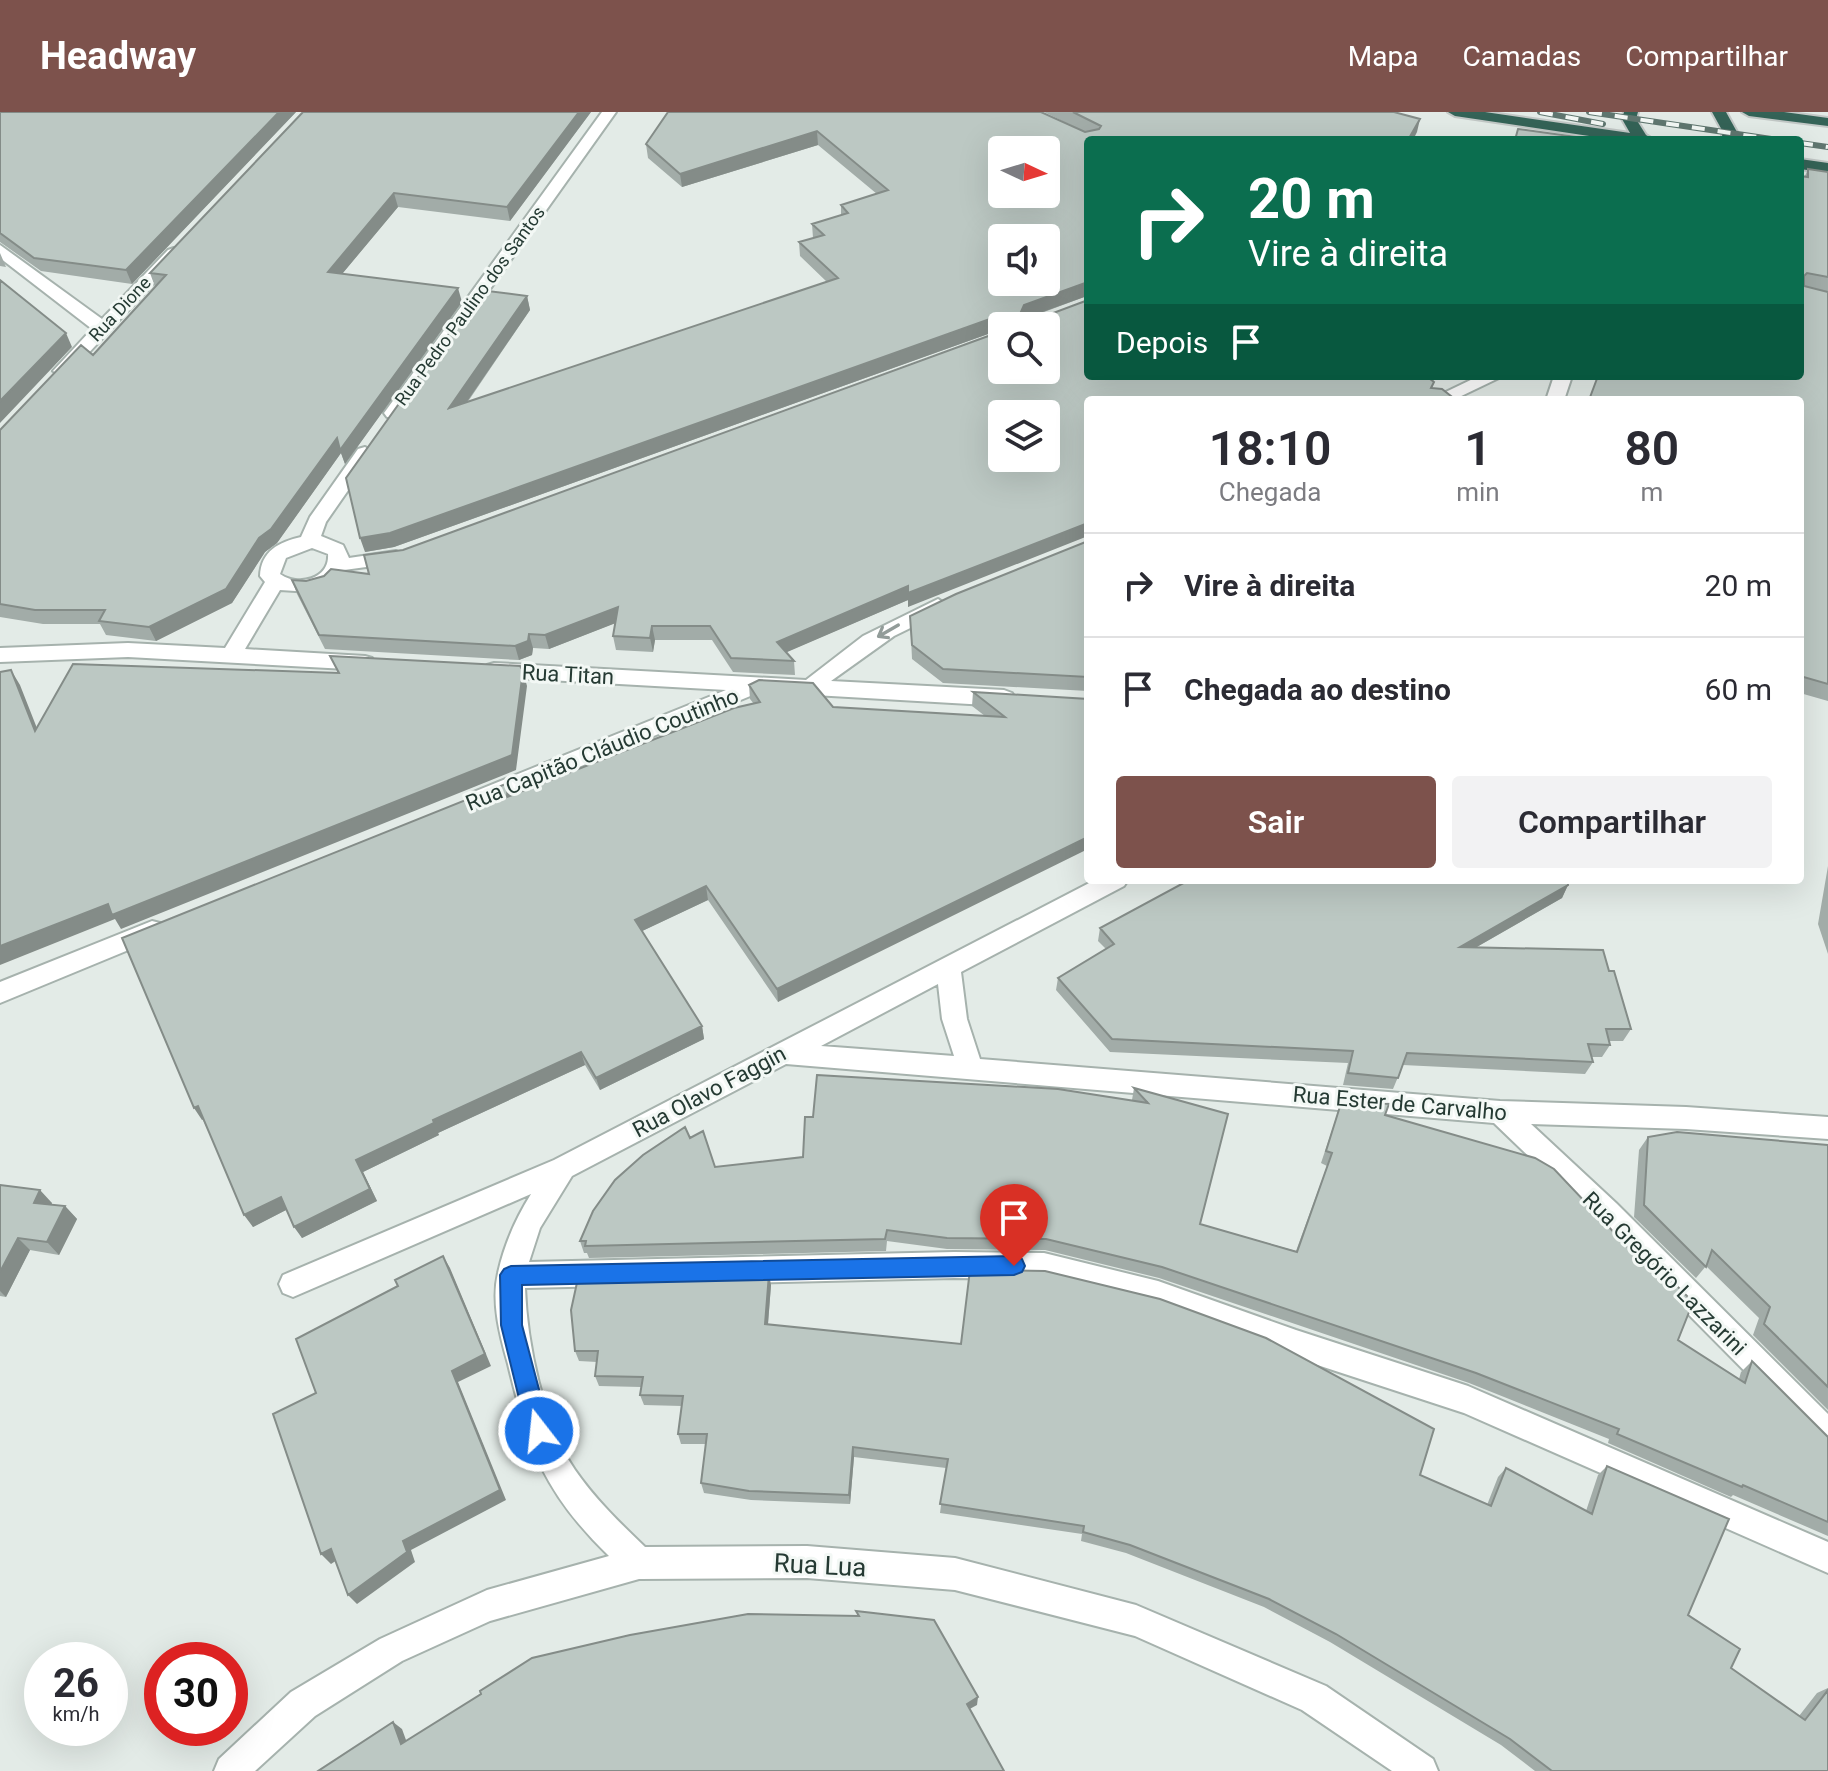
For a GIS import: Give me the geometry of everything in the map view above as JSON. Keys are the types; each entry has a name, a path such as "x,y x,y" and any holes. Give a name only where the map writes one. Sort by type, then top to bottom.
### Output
{"highway":[{"path":"1455,112 1620,136"},
{"path":"1631,112 1629,119 1639,136"},
{"path":"1719,112 1727,122 1728,136"},
{"path":"1749,112 1828,122"},
{"path":"1804,165 1828,168"}],"street":[{"name":"Rua Pedro Paulino dos Santos","path":"309,542 317,521 609,112"},
{"name":"Rua Dione","path":"51,383 189,237"},
{"path":"0,250 102,328"},
{"path":"1449,396 1485,380"},
{"path":"339,564 336,550 320,542 309,542 287,548 272,561 270,576 284,586 305,587 327,578 339,564 358,564 414,551"},
{"path":"232,654 275,581"},
{"path":"811,687 845,656 913,616 957,598"},
{"path":"0,655 115,650 386,664"},
{"name":"Rua Titan","path":"479,669 1030,699"},
{"name":"Rua Capitão Cláudio Coutinho","path":"465,804 682,718 758,684"},
{"name":"Rua Olavo Faggin","path":"293,1284 563,1168 1108,884"},
{"path":"0,993 174,920"},
{"path":"949,965 950,1010 959,1044 973,1070"},
{"name":"Rua Ester de Carvalho","path":"781,1053 1500,1112 1686,1118 1828,1128"},
{"name":"Rua Gregório Lazzarini","path":"1500,1112 1606,1212 1828,1435"},
{"path":"563,1168 528,1223 511,1275 512,1325 539,1431 563,1479 595,1521 639,1563"},
{"path":"511,1275 954,1265 1044,1266 1158,1294 1296,1344 1468,1400 1828,1558"},
{"name":"Rua Lua","path":"231,1771 303,1704 391,1650 487,1606 639,1563 807,1562 955,1574 1136,1621 1314,1698 1421,1771"}],"building":[{"path":"0,112 279,112 126,270 34,258 0,233"},
{"path":"303,112 579,112 507,207 394,193 328,272 458,288 340,450 337,438 271,529 259,538 226,589 149,627 99,621 105,610 35,610 0,604 0,430 81,345 93,355 166,275 150,273"},
{"path":"668,112 1041,112 1085,132 1101,126 1073,112 1394,112 1420,119 1410,136 1084,136 1084,283 1060,292 1060,224 988,224 988,296 1049,296 1024,305 1021,312 988,312 988,320 390,533 360,538 346,478 480,290 527,296 449,408 838,278 799,242 824,235 812,224 848,213 841,205 888,190 817,131 680,174 646,144"},
{"path":"1518,129 1569,136 1516,136"},
{"path":"1808,169 1828,172 1828,277 1807,273 1804,276 1804,176 1808,177"},
{"path":"0,280 66,333 0,401"},
{"path":"1804,286 1828,292 1828,684 1804,677 1804,396 1590,396 1596,380 1804,380"},
{"path":"1084,302 1084,380 1431,380 1434,382 1431,388 1442,389 1451,396 1084,396 1084,525 908,593 908,586 777,642 794,661 731,658 710,626 652,626 650,638 613,636 618,607 545,635 529,634 528,641 515,646 319,635 292,580 306,581 324,576 331,569 369,574 364,555 403,550 988,336 988,384 1060,384 1060,312 1056,312"},
{"path":"1084,543 1084,677 943,669 912,645 910,616"},
{"path":"330,656 520,666 523,671 512,755 112,915 108,904 0,946 0,672 11,670 35,731 73,664 339,673"},
{"path":"759,680 813,683 833,707 1005,717 973,692 1084,699 1084,839 777,989 706,886 635,920 702,1026 596,1078 581,1052 433,1120 434,1123 356,1160 370,1189 294,1227 281,1197 244,1215 198,1106 194,1108 122,938 508,783 507,797 734,708 760,702 749,685"},
{"path":"1182,884 1568,884 1460,947 1603,950 1609,971 1614,971 1631,1029 1606,1029 1610,1045 1588,1044 1593,1062 1407,1053 1398,1078 1348,1073 1353,1051 1112,1039 1058,978 1114,944 1100,928"},
{"path":"817,1075 1058,1089 1148,1103 1134,1088 1228,1114 1200,1224 1297,1252 1332,1153 1326,1151 1342,1100 1389,1104 1385,1115 1535,1158 1554,1169 1640,1260 1641,1250 1693,1302 1678,1340 1745,1383 1752,1361 1828,1437 1828,1522 1617,1434 1619,1429 1476,1373 1162,1267 1046,1239 947,1238 887,1230 885,1239 585,1246 586,1241 580,1241 593,1211 615,1180 643,1155 685,1127 690,1138 703,1131 715,1167 803,1157 805,1117 813,1117"},
{"path":"1677,1132 1828,1145 1828,1387 1764,1324 1770,1307 1712,1250 1706,1267 1644,1205 1648,1137"},
{"path":"0,1185 40,1190 34,1203 65,1206 47,1242 18,1238 0,1272"},
{"path":"443,1256 485,1354 452,1371 500,1490 403,1541 407,1552 348,1595 331,1549 321,1554 273,1414 316,1393 296,1339 398,1286 395,1280"},
{"path":"970,1270 1045,1271 1160,1299 1266,1338 1434,1429 1420,1475 1491,1506 1506,1468 1592,1514 1607,1466 1729,1519 1688,1615 1740,1649 1731,1668 1805,1720 1828,1690 1828,1771 1552,1771 1510,1739 1336,1634 1269,1599 1130,1545 1083,1532 1084,1526 940,1504 948,1459 853,1447 849,1495 749,1491 701,1483 707,1434 678,1434 683,1396 640,1395 643,1377 595,1376 598,1351 575,1351 571,1310 578,1278 769,1274 765,1324 961,1344"},
{"path":"856,1611 934,1620 978,1697 967,1704 1004,1771 318,1771 393,1722 401,1744 532,1658 630,1635 748,1614 859,1616"}],"railway":[{"path":"1540,112 1603,124"},
{"path":"1589,112 1751,136"},
{"path":"1804,144 1828,147"}],"route":[{"path":"539,1431 522,1375 512,1325 511,1275 1014,1266"}]}
